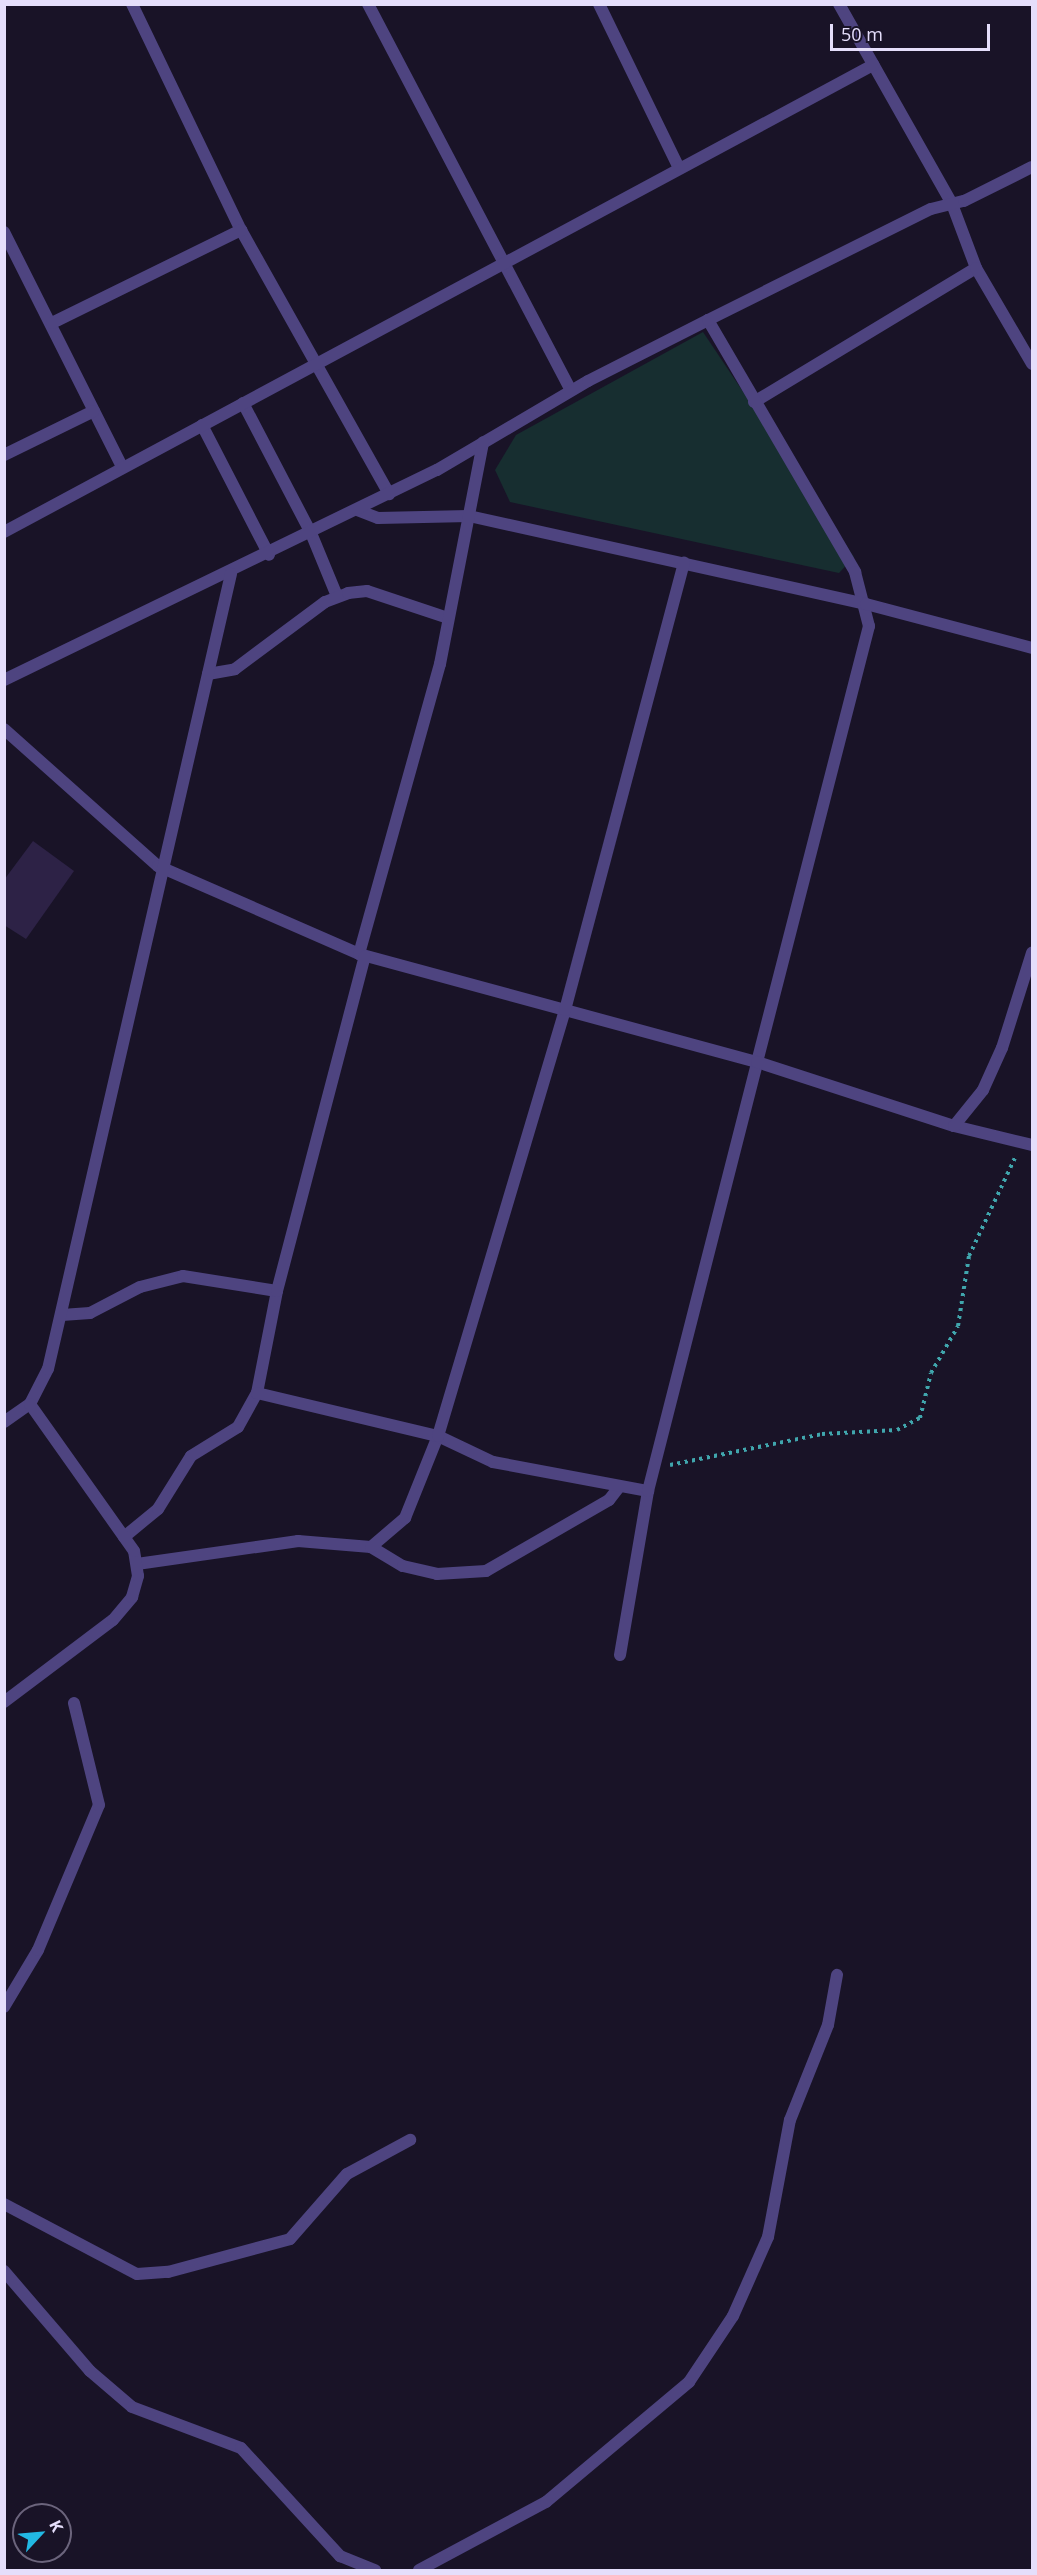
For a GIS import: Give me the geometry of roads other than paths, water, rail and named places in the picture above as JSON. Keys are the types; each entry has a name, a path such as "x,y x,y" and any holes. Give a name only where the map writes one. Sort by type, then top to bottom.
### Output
{"street":[{"path":"132,4 241,230 314,366 389,494"},
{"path":"368,4 501,265 572,390"},
{"path":"599,4 679,168"},
{"path":"838,4 952,204 976,268 1032,364"},
{"path":"4,532 873,65"},
{"path":"4,680 231,574 389,494 572,390 708,320 931,209 952,204 1032,167"},
{"path":"52,323 241,230"},
{"path":"4,232 52,323 122,467"},
{"path":"754,402 976,268"},
{"path":"620,1655 648,1491 869,626 866,604 855,572 708,320"},
{"path":"243,403 311,533 337,596"},
{"path":"4,455 94,411"},
{"path":"202,425 269,555"},
{"path":"124,1537 158,1509 191,1456 238,1427 257,1393 277,1291 448,618 483,442"},
{"path":"357,510 378,518 469,516 866,604 1032,648"},
{"path":"370,1546 405,1518 438,1436 565,1010 684,563"},
{"path":"4,1405 9,1419 30,1404 48,1369 231,574"},
{"path":"208,674 235,669 337,596 368,591 448,618"},
{"path":"4,729 163,869 362,955 756,1062 954,1126 1027,1145"},
{"path":"954,1126 982,1090 1002,1048 1032,953"},
{"path":"62,1315 90,1313 151,1283 183,1276 277,1291"},
{"path":"257,1393 438,1436 493,1462 648,1491"},
{"path":"4,1702 113,1620 136,1587 137,1564 124,1537 30,1404"},
{"path":"137,1564 298,1541 370,1546 403,1566 437,1574 486,1571 609,1500 619,1487"},
{"path":"4,2007 38,1950 99,1805 74,1703"},
{"path":"419,2571 546,2502 689,2382 733,2316 768,2237 790,2120 828,2025 837,1975"},
{"path":"4,2204 137,2274 168,2272 290,2238 347,2174 410,2140"},
{"path":"4,2271 90,2371 132,2407 241,2448 340,2556 375,2571"}]}
